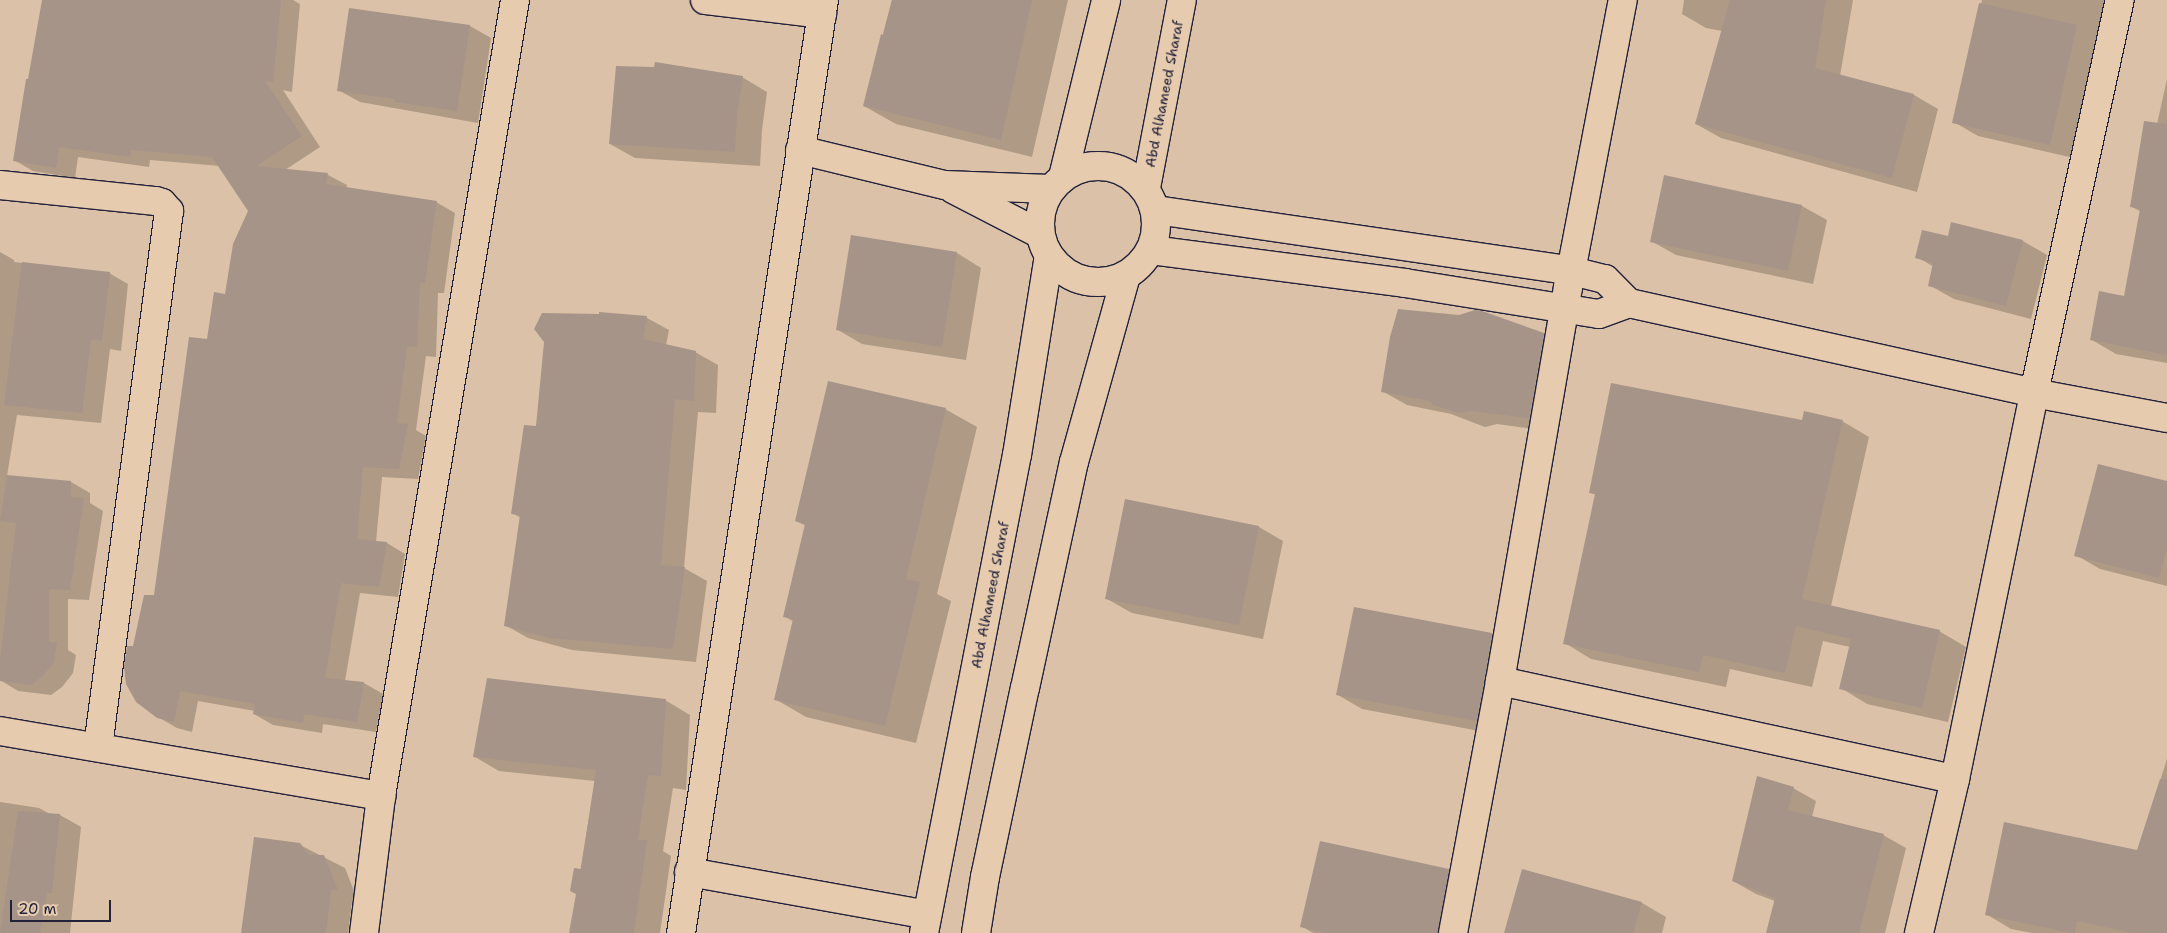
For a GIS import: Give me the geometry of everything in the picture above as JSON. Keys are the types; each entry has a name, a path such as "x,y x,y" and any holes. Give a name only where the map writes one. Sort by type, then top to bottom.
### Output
{"street":[{"path":"364,933 381,796 515,0"},
{"path":"681,933 823,7 705,0"},
{"path":"1044,245 1041,210 1057,183 1106,0"},
{"name":"Abd Alhameed Sharaf","path":"1151,199 1182,0"},
{"path":"1453,933 1500,682 1565,308 1623,0"},
{"path":"1919,933 1955,779 2034,393 2120,0"},
{"path":"800,150 945,185 1057,183 1083,167 1106,166 1128,173 1151,199 1157,231 1151,250 1141,265 1126,276 1110,282 1084,280 1060,270 1044,245 945,185"},
{"path":"0,185 156,201 162,202 169,212 98,747"},
{"path":"1151,199 1572,271 1605,279 1629,303 2034,393 2167,418"},
{"name":"Abd Alhameed Sharaf","path":"926,924 1017,455 1044,245"},
{"path":"1151,250 1357,277 1599,314 1629,303"},
{"path":"976,933 985,877 1074,462 1126,276"},
{"path":"1500,682 1955,779"},
{"path":"0,731 381,796"},
{"path":"689,872 926,924"}],"building":[{"path":"42,0 281,0 273,82 265,81 302,136 256,166 328,173 326,184 437,201 425,283 420,283 417,347 407,346 397,423 408,424 399,469 363,467 357,539 387,542 379,587 341,583 325,678 364,682 357,722 304,714 303,723 253,714 255,704 180,691 174,722 157,718 136,702 126,684 124,666 127,646 133,646 144,595 154,595 189,337 207,339 214,292 225,294 233,244 248,211 212,157 131,150 130,157 59,147 56,168 13,161 26,79 28,79"},
{"path":"892,0 1032,0 1001,140 863,106 881,34 883,35"},
{"path":"1730,0 1826,0 1815,68 1914,94 1892,178 1695,124"},
{"path":"1979,3 2077,25 2050,145 1952,123"},
{"path":"349,8 470,25 457,111 395,102 395,99 337,91"},
{"path":"655,62 743,76 737,115 735,152 609,144 616,66 654,67"},
{"path":"2144,121 2167,124 2167,355 2090,340 2099,291 2124,296 2140,209 2130,207"},
{"path":"1664,175 1802,205 1788,271 1650,242"},
{"path":"1951,222 2023,240 2006,306 1928,286 1933,263 1915,258 1922,230 1948,236"},
{"path":"851,235 957,252 942,347 836,330"},
{"path":"22,262 110,272 102,341 91,339 82,413 4,405"},
{"path":"1398,309 1459,315 1475,310 1482,311 1544,333 1529,418 1471,411 1459,413 1433,405 1430,401 1381,392 1390,337"},
{"path":"599,312 647,316 643,339 696,351 694,401 675,399 661,565 685,567 673,649 549,638 504,626 520,515 511,514 524,425 536,426 544,342 534,329 542,313 599,314"},
{"path":"828,381 946,408 906,579 920,582 885,726 774,700 793,619 783,617 805,524 795,521"},
{"path":"1611,383 1802,420 1804,411 1843,420 1802,599 1940,630 1922,708 1839,689 1851,639 1796,626 1785,673 1703,655 1699,672 1563,644 1595,494 1589,493"},
{"path":"2098,464 2167,481 2167,547 2159,578 2074,556"},
{"path":"7,475 71,481 71,497 84,498 70,590 49,589 49,642 57,642 54,662 43,676 31,685 0,681 0,661 16,523 0,521"},
{"path":"1125,499 1259,526 1239,625 1105,599"},
{"path":"1354,607 1492,633 1477,721 1336,695"},
{"path":"487,678 666,699 661,776 648,775 638,840 647,840 634,933 569,933 576,894 570,891 574,868 581,869 596,770 473,757"},
{"path":"1757,776 1794,787 1788,810 1884,834 1859,933 1766,933 1775,898 1732,881"},
{"path":"2160,779 2167,780 2167,933 2132,933 2077,921 2075,933 2071,933 1985,915 2004,822 2137,850"},
{"path":"18,811 60,814 52,893 47,893 40,933 0,933"},
{"path":"254,837 300,843 309,855 324,855 338,890 331,890 326,933 241,933"},
{"path":"1320,841 1449,869 1438,933 1326,933 1300,927"},
{"path":"1522,869 1642,902 1633,933 1504,933"}]}
